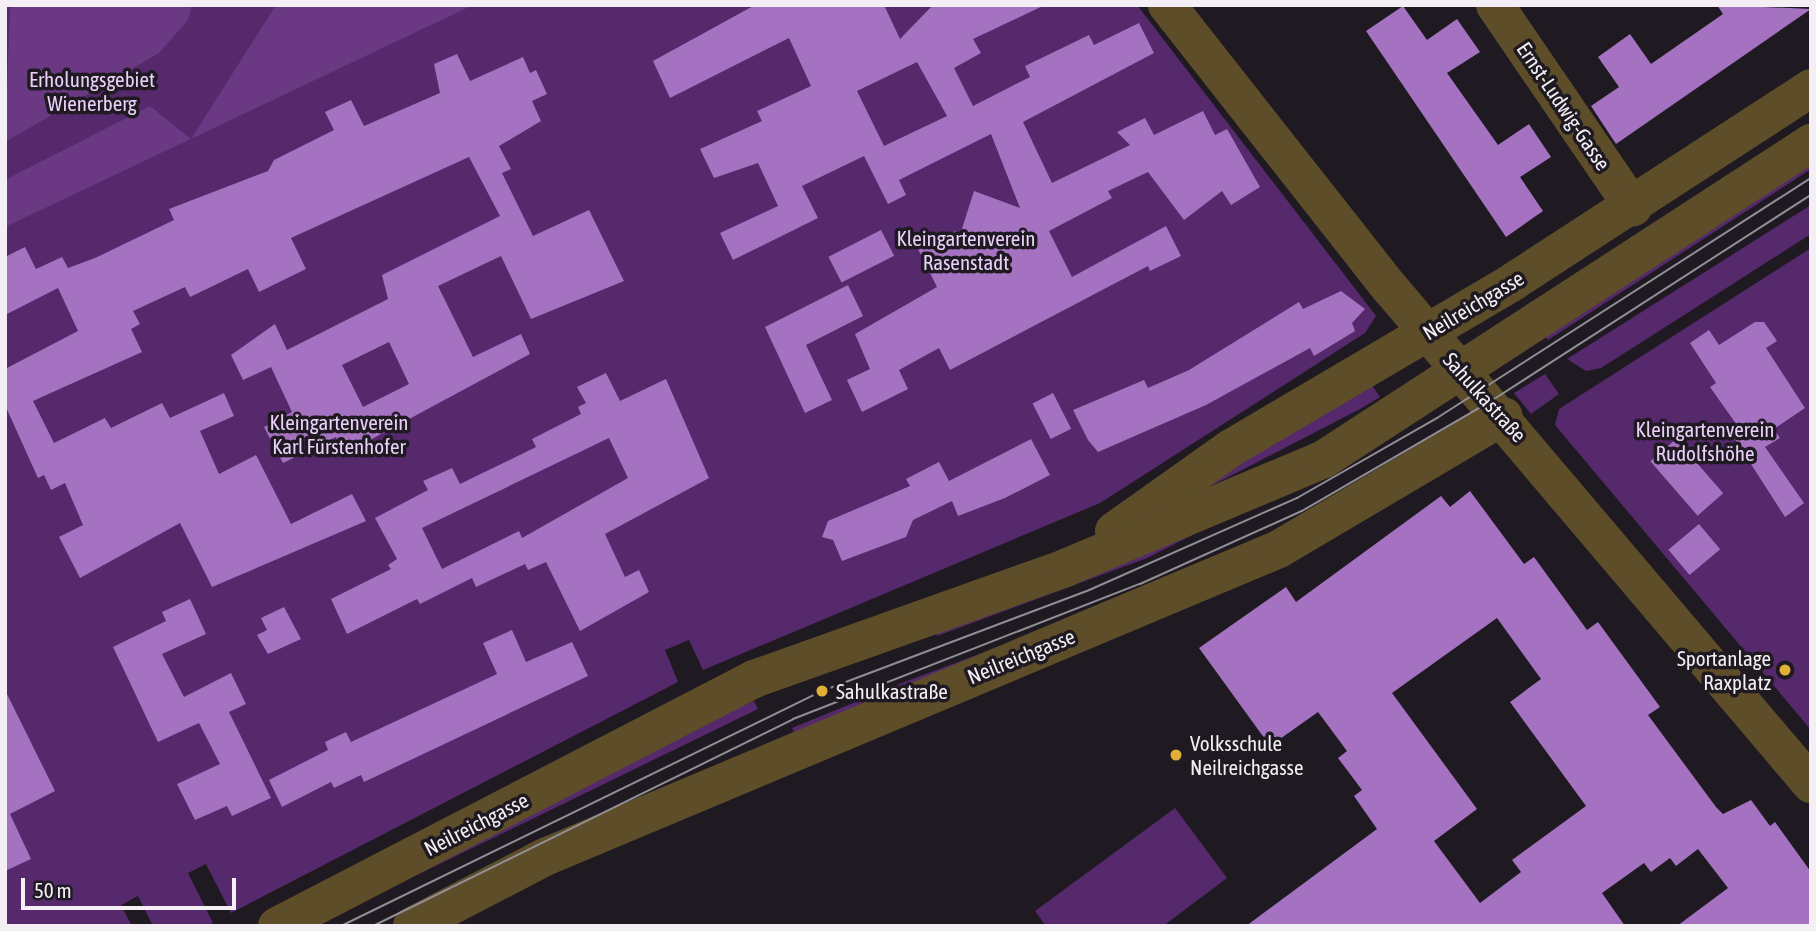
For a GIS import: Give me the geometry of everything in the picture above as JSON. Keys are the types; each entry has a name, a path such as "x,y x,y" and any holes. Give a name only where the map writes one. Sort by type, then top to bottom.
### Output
{"street":[{"name":"Sahulkastraße","path":"1167,5 1427,333 1504,416 1811,784"},
{"name":"Ernst-Ludwig-Gasse","path":"1495,5 1633,207"},
{"name":"Neilreichgasse","path":"1065,568 1231,448 1427,333 1633,207 1811,88"},
{"name":"Neilreichgasse","path":"277,926 754,679 1065,568 1324,460 1811,143"},
{"name":"Neilreichgasse","path":"412,926 545,857 1279,549 1504,416"}],"green space":[{"path":"5,5 1137,5 1376,316 1365,333 1100,503 703,670 689,640 665,650 678,682 231,913 206,864 188,873 213,923 208,926 153,926 138,896 121,905 132,926 5,926"},
{"name":"Erholungsgebiet Wienerberg","path":"10,5 192,5 188,20 159,53 5,142"},
{"path":"276,5 473,5 191,139"},
{"path":"150,106 191,139 5,227 5,180"},
{"path":"1811,159 1811,169 1548,340 1542,332"},
{"path":"1811,205 1811,234 1601,368 1586,371 1567,359"},
{"name":"Kleingartenverein Rudolfshöhe","path":"1811,248 1811,730 1555,425 1559,409"},
{"path":"1545,374 1559,394 1531,414 1514,393"},
{"path":"1368,380 1380,397 1203,490 1199,483"},
{"path":"1218,522 1147,558 937,636 935,628"},
{"path":"1063,623 798,740 792,728 907,681"},
{"path":"754,701 758,709 312,926 735,709"},
{"path":"1175,808 1227,878 1163,926 1046,926 1035,911"}],"building":[{"path":"755,5 884,5 900,39 933,5 1045,5 973,39 981,53 954,68 973,106 1030,77 1025,66 1089,35 1094,45 1139,23 1154,53 1023,122 1052,183 1130,145 1117,132 1145,118 1154,135 1203,111 1215,135 1227,129 1260,187 1231,205 1222,191 1184,220 1148,172 1108,191 1112,198 1049,231 1072,277 1166,226 1181,256 1150,271 1148,266 950,370 939,348 899,370 908,389 862,412 847,380 870,369 855,334 937,287 918,249 956,231 959,238 974,191 1020,208 991,134 899,180 906,195 888,204 864,156 802,186 818,218 733,260 720,233 778,206 758,163 714,178 700,149 762,121 757,111 811,86 789,38 670,98 653,61","holes":["917,62 947,116 884,146 857,91"]},
{"path":"1717,5 1811,9 1616,144 1591,106 1619,87 1598,57 1630,34 1651,64 1723,14"},
{"path":"1403,6 1427,40 1457,19 1480,52 1447,73 1498,145 1529,124 1551,157 1520,177 1543,211 1506,237 1366,31"},
{"path":"457,54 470,81 523,57 530,73 536,70 547,94 532,101 541,121 499,146 511,169 502,173 533,236 589,210 624,281 531,319 501,256 438,286 473,357 521,334 530,354 344,454 336,437 283,463 264,427 292,412 271,367 243,380 231,355 275,324 287,350 388,299 382,275 500,216 469,157 291,238 306,269 259,292 248,269 190,297 185,287 133,311 140,324 131,329 142,352 33,401 54,443 105,418 111,428 162,403 170,418 224,393 234,416 200,431 219,474 256,455 291,524 352,494 366,521 212,587 180,523 80,578 59,537 83,525 65,483 51,490 44,475 38,478 5,405 5,369 78,331 58,288 5,315 5,257 25,247 36,269 62,257 68,268 95,258 174,220 169,209 268,171 274,160 334,130 325,112 351,100 364,126 440,93 434,64","holes":["389,342 409,384 363,407 342,365"]},
{"path":"881,230 894,256 842,283 828,257"},
{"path":"848,285 863,316 806,345 832,400 805,413 765,327"},
{"path":"1341,291 1365,309 1352,323 1355,331 1314,356 1310,348 1206,405 1098,452 1088,440 1073,410 1144,380 1148,388 1189,370 1299,302 1303,309"},
{"path":"1755,322 1764,322 1777,341 1766,348 1805,408 1774,429 1780,438 1765,447 1804,503 1785,517 1731,433 1739,428 1710,387 1716,383 1690,343 1709,330 1719,345"},
{"path":"606,373 620,401 666,379 709,478 605,534 625,577 639,570 649,592 580,631 546,562 528,570 525,564 476,587 472,578 420,604 417,599 347,634 331,599 391,569 388,565 397,559 375,518 428,490 423,481 452,468 460,484 536,447 532,439 581,414 578,407 586,403 577,387","holes":["609,438 628,478 522,538 519,531 442,569 422,528"]},
{"path":"1053,393 1071,429 1051,439 1033,403"},
{"path":"1031,439 1050,475 1005,498 958,516 952,501 913,520 906,537 842,561 833,540 822,537 828,521 910,486 906,479 939,462 949,481"},
{"path":"1676,439 1723,493 1698,516 1650,461"},
{"path":"1470,491 1524,564 1534,557 1587,630 1598,622 1660,707 1648,715 1723,814 1751,800 1770,826 1775,822 1811,872 1811,926 1677,926 1728,888 1698,849 1676,866 1670,858 1651,872 1644,863 1602,893 1625,926 1246,926 1377,829 1354,796 1362,790 1338,758 1347,751 1318,712 1270,746 1199,648 1286,587 1296,602 1441,496 1450,507","holes":["1497,618 1541,679 1510,702 1586,806 1512,860 1521,872 1480,903 1434,841 1477,809 1392,693"]},
{"path":"1699,524 1720,549 1690,575 1668,550"},
{"path":"190,599 206,634 162,654 184,697 231,673 246,704 229,712 271,798 232,816 227,806 195,820 177,784 220,764 199,723 158,742 113,647 166,621 162,612"},
{"path":"284,607 301,639 268,654 257,635 267,630 261,618"},
{"path":"512,630 526,662 572,642 588,676 364,782 361,775 334,788 331,782 282,807 269,780 328,750 325,742 346,732 351,742 497,674 483,643"},
{"path":"5,690 55,791 10,814 31,859 5,871"}],"tram line":[{"path":"341,926 822,691 1087,591 1297,498 1437,418 1811,178"},
{"path":"373,926 793,719 1140,584 1302,511 1491,401 1811,195"}],"place":[{"name":"Sportanlage Raxplatz","path":"1785,670"},
{"name":"Sahulkastraße","path":"822,691"},
{"name":"Volksschule Neilreichgasse","path":"1176,755"}],"park label":[{"name":"Kleingartenverein Rasenstadt","path":"966,250"},
{"name":"Kleingartenverein Karl Fürstenhofer","path":"339,434"}]}
